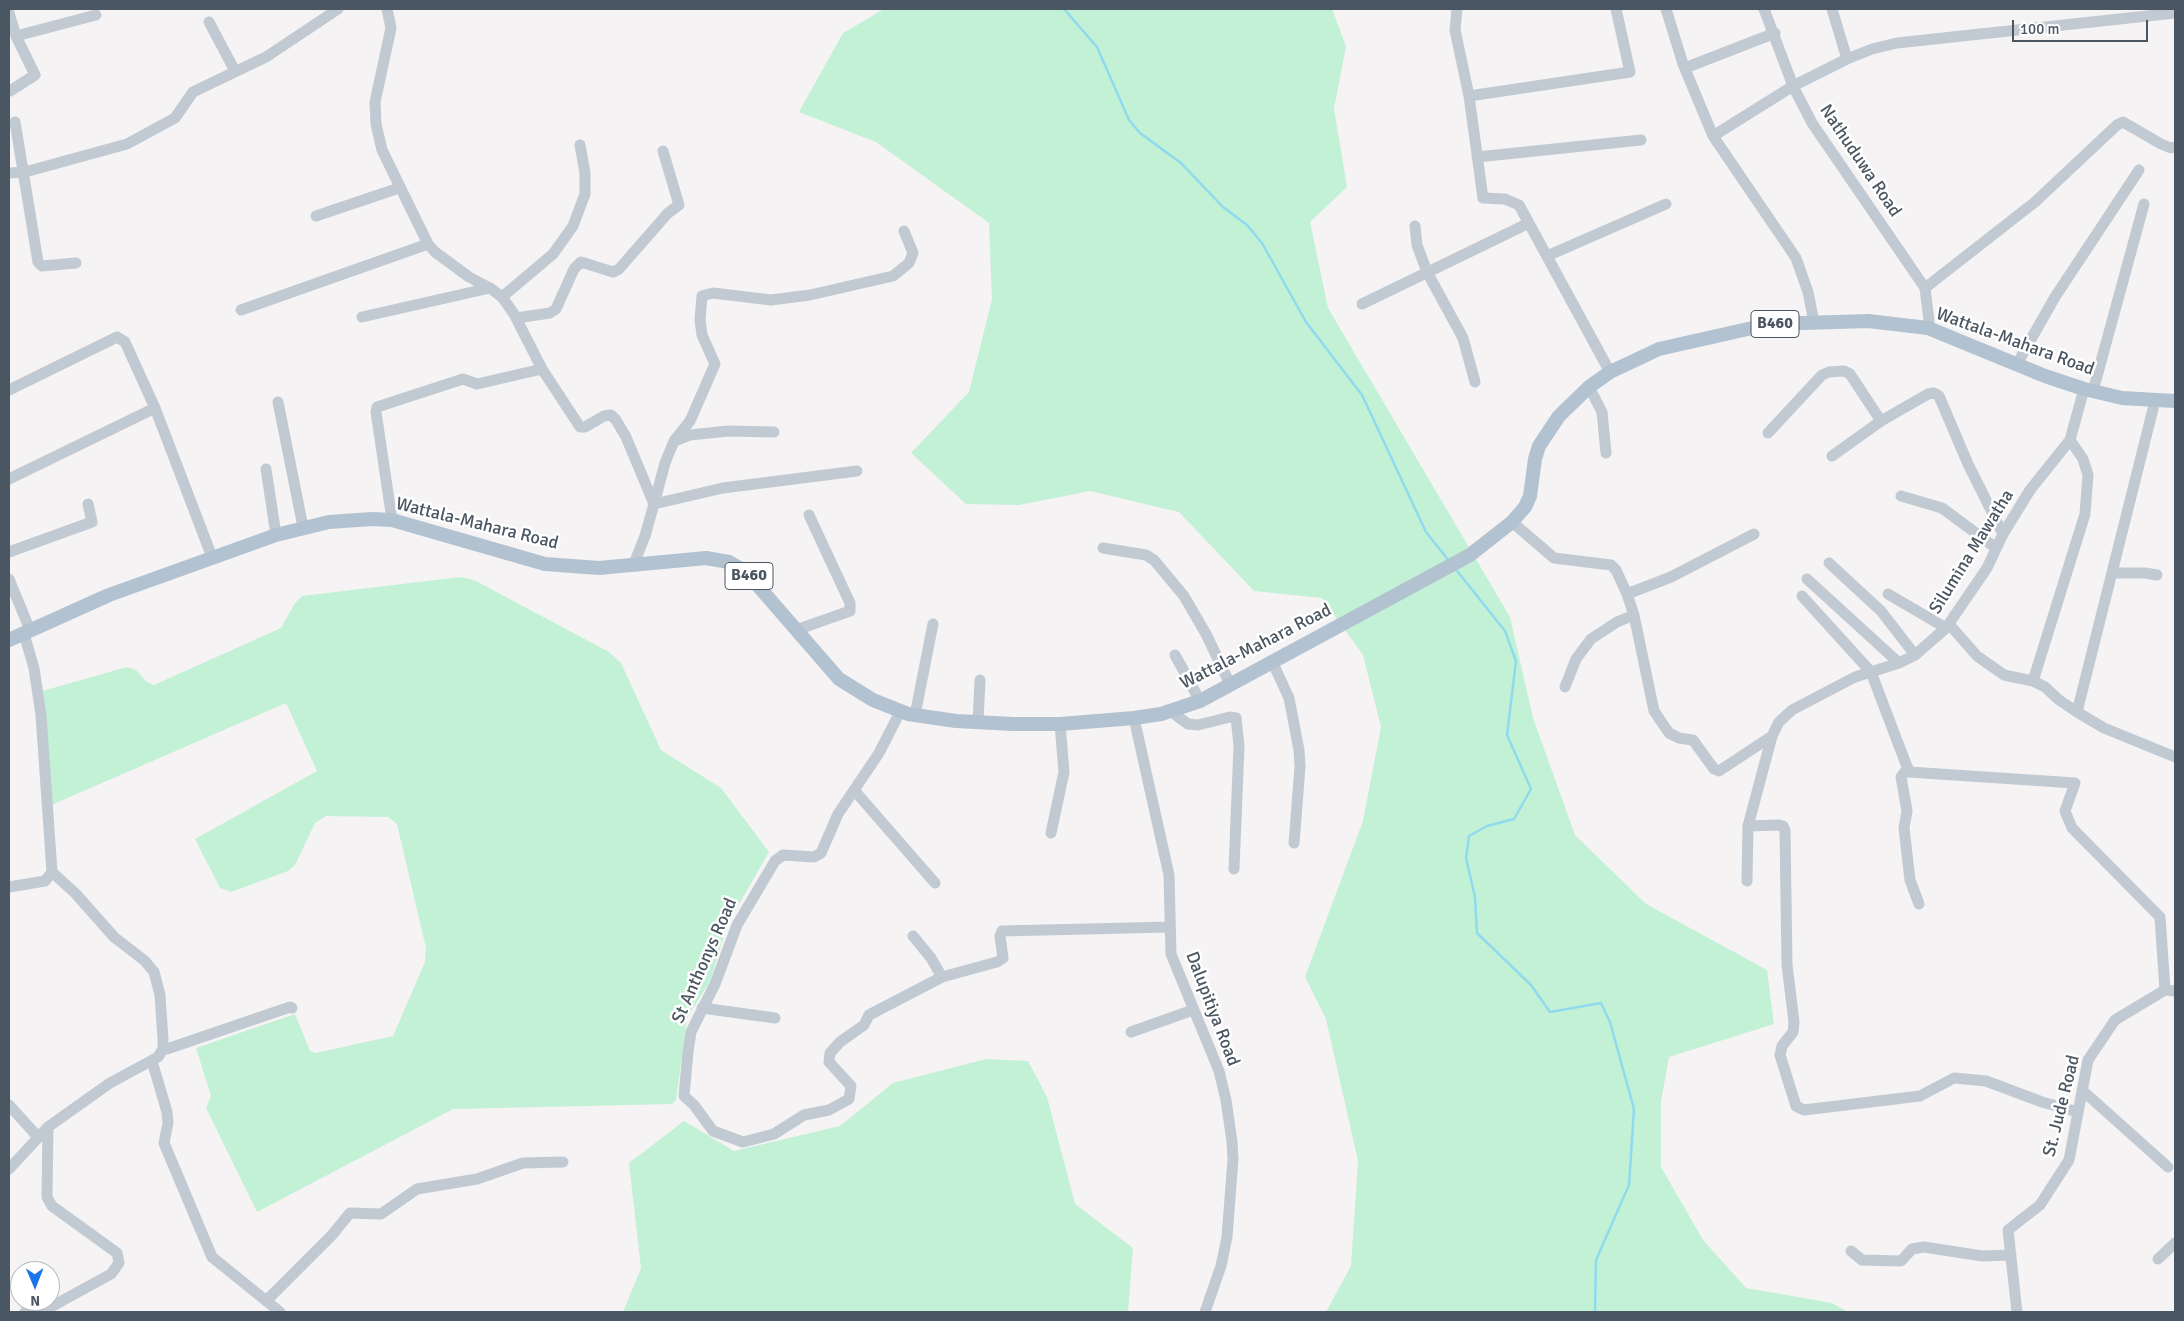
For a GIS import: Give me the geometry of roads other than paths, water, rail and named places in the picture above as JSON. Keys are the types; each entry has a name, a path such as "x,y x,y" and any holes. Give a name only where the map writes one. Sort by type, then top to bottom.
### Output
{"main road":[{"name":"Wattala-Mahara Road","path":"9,640 109,595 276,535 303,527 355,520 392,520 545,564 598,568 706,558 728,562 746,572 839,680 873,700 900,712 956,721 978,722 1060,724 1134,718 1161,714 1200,701 1470,555 1512,522 1525,507 1530,496 1535,459 1546,433 1559,416 1589,387 1610,372 1659,349 1770,324 1868,321 1928,328 2017,364 2089,390 2122,398 2175,401"}],"street":[{"path":"9,173 24,172 127,144 175,118 193,92 266,57 338,9"},
{"path":"387,9 391,28 375,102 376,124 382,150 428,244 435,252 469,277 502,297 516,318 542,369 580,427 585,427 604,416 611,415 616,420 626,437 654,504"},
{"path":"1457,9 1455,30 1469,96 1483,198 1505,199 1519,205 1610,372"},
{"path":"1469,96 1630,72 1616,9"},
{"path":"1679,9 1666,10 1685,68 1713,136 1796,258 1808,292 1814,322"},
{"name":"Nathuduwa Road","path":"1764,9 1793,86 1812,123 1925,288 1929,321 1928,328"},
{"path":"1832,9 1846,59"},
{"path":"9,13 16,36 35,75 10,91"},
{"path":"1713,136 1793,86 1846,59 1872,49 1897,43 2175,13"},
{"path":"16,36 96,15"},
{"path":"210,22 235,71"},
{"path":"1685,68 1775,34"},
{"path":"15,122 38,262 42,266 76,263"},
{"path":"1925,288 2035,202 2117,125 2123,122 2161,144 2171,148 2175,147"},
{"path":"1477,157 1641,140"},
{"path":"502,297 553,254 573,226 584,194 585,173 580,145"},
{"path":"516,318 550,313 556,309 574,269 581,262 613,272 619,269 668,213 679,205 663,151"},
{"path":"2017,364 2055,298 2139,170"},
{"path":"316,216 399,188"},
{"path":"1546,256 1666,204"},
{"name":"Silumina Mawatha","path":"1512,522 1554,558 1611,565 1616,570 1634,615 1654,711 1670,733 1679,738 1693,740 1714,769 1719,771 1772,736 1779,722 1792,710 1856,677 1899,663 1915,654 1947,626 1987,568 2003,534 2030,490 2070,440 2089,390 2144,204"},
{"path":"1362,304 1529,223"},
{"path":"1415,226 1417,246 1427,272 1463,338 1475,382"},
{"path":"633,566 654,504 665,463 674,441 690,421 715,364 702,335 700,320 702,296 713,293 771,300 810,295 892,276 909,263 913,253 904,231"},
{"path":"241,310 428,244"},
{"path":"362,317 490,288"},
{"path":"9,390 117,337 125,342 155,408 212,557"},
{"path":"392,520 376,412 377,407 463,379 477,384 542,369"},
{"path":"1768,433 1822,375 1830,372 1844,371 1850,374 1881,421"},
{"path":"1589,387 1602,412 1606,453"},
{"path":"1832,456 1881,421 1928,394 1939,396 1968,464 2003,534"},
{"path":"2077,712 2155,401"},
{"path":"278,402 303,527"},
{"path":"9,480 155,408"},
{"path":"674,441 690,435 728,431 774,432"},
{"path":"2032,681 2085,514 2088,475 2083,459 2070,440"},
{"path":"266,469 276,535"},
{"path":"654,504 723,488 857,471"},
{"path":"1901,496 1942,508 1996,548"},
{"path":"9,552 92,522 88,504"},
{"path":"796,630 850,611 850,603 809,515"},
{"path":"1627,594 1671,577 1754,534"},
{"path":"1103,548 1146,554 1154,560 1184,596 1206,634 1230,684"},
{"path":"1829,564 1881,611 1915,654"},
{"path":"2112,573 2145,572 2157,576"},
{"path":"9,579 27,632 42,715 52,872 45,881 9,887"},
{"path":"1807,579 1899,663"},
{"path":"1888,594 1947,626 1977,656 2004,675 2032,681 2045,687 2077,712 2104,728 2175,757"},
{"path":"1802,596 1872,672 1909,772 2075,783 2065,811 2072,828 2160,917 2170,991"},
{"path":"1565,687 1576,659 1591,639 1617,622 1634,615"},
{"path":"915,715 932,624"},
{"path":"1175,655 1200,701"},
{"path":"1272,661 1289,698 1299,750 1300,767 1294,843"},
{"path":"978,722 980,680"},
{"path":"1169,710 1188,724 1198,724 1230,717 1236,718 1239,746 1234,868"},
{"name":"St Anthonys Road","path":"900,712 879,753 838,814 821,853 814,857 783,855 775,861 737,925 715,984 691,1032 684,1096 694,1105 712,1131 743,1142 774,1134 804,1115 829,1110 849,1099 851,1086 829,1062 830,1053 840,1042 864,1025 869,1015 942,977"},
{"name":"Dalupitiya Road","path":"1134,718 1169,875 1171,954 1219,1071 1226,1100 1233,1159 1226,1237 1221,1266 1205,1312"},
{"path":"1051,833 1064,772 1060,724"},
{"path":"1747,881 1748,826 1772,736"},
{"path":"1908,768 1901,778 1907,811 1904,828 1910,880 1920,904"},
{"path":"854,790 935,883"},
{"path":"1748,826 1778,825 1783,826 1785,830 1786,965 1794,1022 1793,1032 1782,1046 1780,1055 1796,1106 1804,1110 1920,1096 1954,1078 1986,1082 2042,1102 2078,1112"},
{"path":"9,1169 48,1127 110,1083 158,1057 163,1049 160,995 154,972 145,961 114,937 76,894 52,872"},
{"path":"913,936 932,958 942,977 997,962 1003,958 1000,936 1002,931 1170,927"},
{"name":"St. Jude Road","path":"2017,1312 2008,1230 2040,1205 2069,1160 2088,1060 2115,1020 2170,991"},
{"path":"163,1049 290,1007 292,1008"},
{"path":"702,1008 775,1018"},
{"path":"1132,1032 1193,1010"},
{"path":"152,1061 167,1112 168,1123 164,1143 212,1257 280,1312"},
{"path":"2082,1090 2168,1167"},
{"path":"9,1105 38,1136"},
{"path":"25,1312 49,1308 111,1274 119,1263 117,1253 52,1206 47,1197 48,1127"},
{"path":"267,1300 332,1235 350,1213 381,1214 417,1189 477,1179 523,1163 563,1162"},
{"path":"2158,1259 2175,1243"},
{"path":"1851,1251 1862,1260 1901,1261 1912,1249 1924,1247 1982,1256 2011,1255"}],"waterway":[{"path":"1064,9 1097,47 1129,120 1140,133 1181,163 1223,207 1247,225 1262,243 1306,322 1362,395 1426,532 1449,561"},
{"path":"1454,567 1505,631 1516,661 1507,735 1531,789 1514,819 1487,826 1469,836 1466,858 1475,897 1477,933 1531,985 1550,1012 1601,1003 1610,1022 1634,1109 1629,1185 1596,1260 1595,1312"}]}
